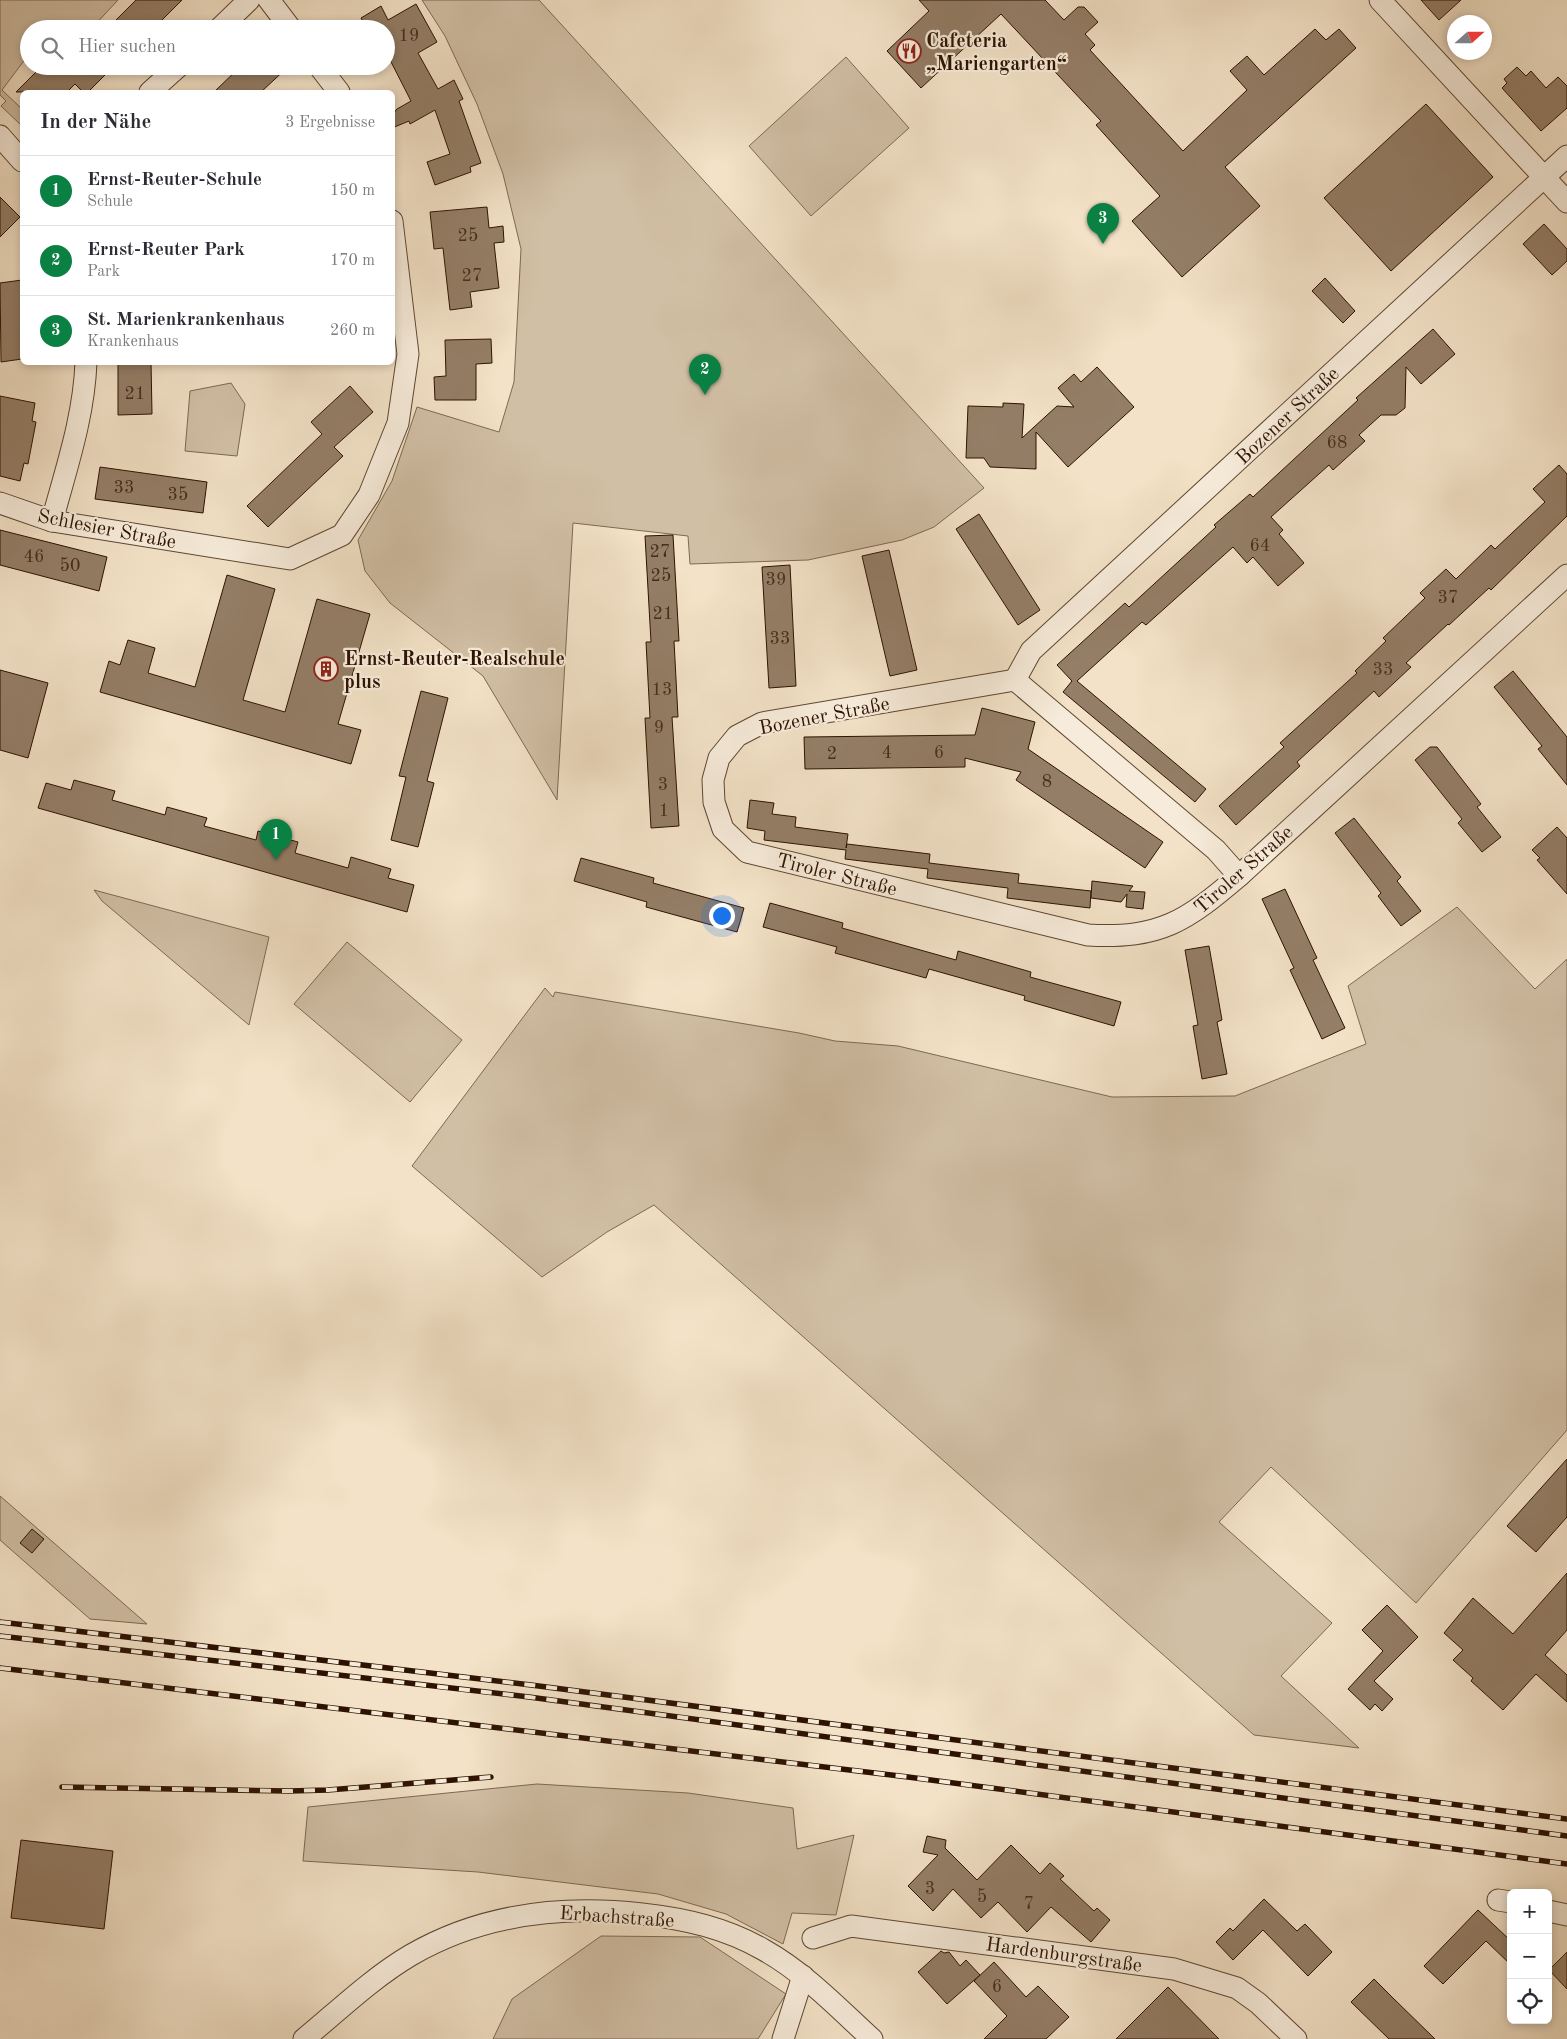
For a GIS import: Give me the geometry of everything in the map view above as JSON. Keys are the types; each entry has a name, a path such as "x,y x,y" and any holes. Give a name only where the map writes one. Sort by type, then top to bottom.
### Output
{"street":[{"path":"269,0 283,20"},
{"path":"1380,0 1567,202"},
{"path":"227,20 245,1"},
{"path":"152,90 169,75"},
{"path":"326,75 337,90"},
{"path":"0,136 20,159"},
{"name":"Bozener Straße","path":"747,852 723,828 714,802 713,780 719,758 737,736 762,723 1015,680 1032,651 1567,156"},
{"name":"Schlesier Straße","path":"0,503 52,521 290,559 342,535 369,495 398,423 408,354 395,246"},
{"path":"52,521 76,432 86,365"},
{"name":"Tiroler Straße","path":"747,852 1088,935 1131,936 1172,924 1205,905 1239,876 1567,574"},
{"path":"1015,680 1216,850 1239,876"},
{"name":"Erbachstraße","path":"304,2039 380,1977 411,1955 448,1936 468,1929 531,1914 598,1911 646,1914 693,1922 740,1937 766,1951 803,1976 872,2039"},
{"path":"1552,1912 1567,1915"},
{"name":"Hardenburgstraße","path":"813,1938 851,1926 1174,1969 1238,1988 1258,2002 1296,2039"},
{"path":"783,2039 803,1976"}],"shaded area":[{"path":"0,0 118,0 99,20 20,20 20,66 2,90 20,107 20,124 1,106 6,101 0,95"},
{"path":"422,0 539,0 984,488 934,527 902,540 808,560 690,564 688,536 573,523 557,800 483,676 390,603 365,571 358,540 392,481 417,407 499,432 514,382 521,249 503,174 477,104 445,36"},
{"path":"846,57 909,128 811,216 749,146"},
{"path":"231,383 245,404 237,456 185,451 190,391"},
{"path":"94,890 269,937 249,1025 102,901"},
{"path":"1457,907 1535,989 1567,959 1567,1430 1416,1603 1271,1467 1219,1522 1332,1623 1281,1676 1359,1748 1254,1735 654,1205 607,1232 542,1277 412,1166 545,988 553,997 555,992 799,1033 835,1041 898,1046 1112,1097 1235,1096 1366,1044 1348,986"},
{"path":"347,942 462,1040 410,1102 294,1004"},
{"path":"0,1496 147,1624 90,1619 0,1540"},
{"path":"537,1784 688,1793 793,1808 797,1849 854,1835 836,1915 792,1913 783,1944 726,1914 658,1894 478,1872 303,1861 308,1807"},
{"path":"601,1936 700,1937 786,1994 758,2039 493,2039 512,1999"}],"building":[{"path":"136,0 182,0 162,20 116,20"},
{"path":"919,0 1045,0 1064,20 1078,7 1084,7 1098,22 1085,34 1095,45 1090,50 1183,151 1247,90 1230,71 1247,56 1264,75 1315,29 1326,40 1339,29 1356,48 1225,167 1260,206 1182,277 1132,221 1160,196 1096,125 1101,121 1001,14 921,88 887,51 929,11"},
{"path":"1421,0 1461,0 1439,20"},
{"path":"416,4 437,42 418,53 438,89 454,80 463,99 459,101 481,163 470,167 471,172 435,185 427,162 450,154 435,110 410,124 409,121 395,127 395,111 411,101 395,70 395,20 388,20"},
{"path":"381,6 388,20 362,20 361,18"},
{"path":"1517,67 1526,76 1531,71 1546,88 1558,77 1567,86 1567,108 1541,131 1502,88 1507,83 1504,79"},
{"path":"33,75 105,75 90,90 81,90 75,84 69,90 20,90 20,92 16,92"},
{"path":"232,75 279,75 263,90 216,90"},
{"path":"1426,104 1493,177 1391,271 1324,198"},
{"path":"0,197 20,217 0,237"},
{"path":"487,207 489,228 503,226 504,242 494,243 499,288 470,292 472,307 450,310 443,248 434,249 430,212"},
{"path":"1544,224 1567,249 1567,261 1552,275 1523,244"},
{"path":"1325,278 1355,311 1343,323 1312,291"},
{"path":"20,280 20,359 1,362 0,283"},
{"path":"1433,329 1455,354 1421,384 1406,367 1405,408 1396,415 1381,415 1359,435 1365,441 1333,470 1329,465 1271,517 1283,530 1279,534 1304,563 1278,586 1253,557 1247,563 1233,547 1146,625 1142,622 1077,681 1206,789 1195,802 1063,692 1072,681 1057,665 1125,603 1129,607 1216,527 1214,525 1250,494 1253,497 1358,400 1356,398"},
{"path":"491,339 492,363 476,364 476,400 435,400 434,377 446,376 445,340"},
{"path":"118,365 151,365 152,414 118,415"},
{"path":"1097,367 1134,407 1068,467 1036,432 1036,469 990,467 984,458 966,458 968,406 1003,407 1003,403 1024,404 1022,438 1057,406 1074,407 1058,388 1074,374 1081,382"},
{"path":"350,386 373,412 334,447 343,456 268,527 247,506 322,434 311,422"},
{"path":"0,396 35,403 32,421 36,422 28,464 24,463 20,481 0,476"},
{"path":"1559,465 1567,474 1567,516 1491,590 1489,588 1406,663 1411,667 1379,697 1374,691 1297,762 1300,766 1236,825 1219,806 1284,747 1280,743 1357,673 1355,671 1386,641 1383,638 1425,598 1420,593 1446,569 1456,579 1491,545 1495,549 1545,502 1533,489"},
{"path":"100,467 207,482 203,513 95,499"},
{"path":"979,514 1040,610 1018,625 956,529"},
{"path":"0,530 107,557 99,591 0,565"},
{"path":"673,535 679,641 674,641 678,717 672,717 679,826 651,828 645,718 650,718 646,642 651,642 645,536"},
{"path":"889,550 917,670 890,676 862,556"},
{"path":"790,565 796,686 769,688 762,567"},
{"name":"Ernst-Reuter-Realschule plus","path":"227,575 275,589 243,700 285,712 317,599 370,614 338,724 361,730 351,764 100,692 109,661 120,665 128,640 155,648 148,673 195,687"},
{"path":"0,670 48,683 28,758 0,750"},
{"path":"1513,671 1567,737 1567,785 1538,749 1542,746 1494,687"},
{"path":"421,691 448,698 427,781 434,783 418,847 391,840 406,777 399,776"},
{"path":"982,708 1035,722 1028,749 1163,842 1145,868 1016,780 1021,772 965,758 965,767 805,769 804,737 975,735"},
{"path":"1430,747 1437,747 1481,804 1477,807 1501,837 1482,852 1458,823 1462,819 1415,760"},
{"path":"74,780 115,791 112,800 165,815 167,807 207,818 204,826 256,840 258,831 298,842 295,853 348,868 351,857 391,869 388,878 414,885 407,912 38,808 46,783 71,790"},
{"path":"750,800 774,803 772,814 796,817 795,827 848,834 846,848 847,844 930,854 929,863 1019,874 1018,883 1091,891 1090,908 1007,898 1008,888 927,878 928,869 845,859 846,850 764,840 765,831 747,828"},
{"path":"1354,818 1401,877 1397,881 1421,911 1401,926 1378,896 1381,893 1335,833"},
{"path":"1557,827 1567,838 1567,894 1537,860 1540,858 1532,850"},
{"path":"581,858 654,878 653,883 744,908 737,932 646,907 647,902 574,881"},
{"path":"1092,881 1133,886 1129,891 1145,892 1143,909 1126,907 1127,894 1121,902 1091,898"},
{"path":"1285,889 1317,958 1313,960 1345,1028 1322,1039 1290,970 1294,968 1262,899"},
{"path":"770,903 843,923 842,928 956,960 958,951 1031,972 1030,977 1121,1002 1114,1026 1024,1000 1025,996 929,969 926,978 835,953 837,947 763,927"},
{"path":"1209,946 1222,1020 1217,1022 1227,1074 1202,1079 1193,1026 1198,1025 1185,950"},
{"path":"1567,1459 1567,1517 1536,1552 1507,1526"},
{"path":"32,1529 44,1539 32,1553 20,1543"},
{"path":"1567,1573 1567,1630 1545,1655 1567,1675 1567,1702 1536,1674 1503,1710 1471,1681 1473,1678 1453,1660 1463,1650 1444,1633 1473,1598 1513,1634"},
{"path":"1387,1605 1418,1637 1374,1681 1393,1699 1382,1711 1375,1704 1370,1710 1348,1689 1383,1651 1362,1630"},
{"path":"927,1836 946,1840 945,1848 977,1880 1011,1845 1040,1874 1050,1863 1064,1876 1060,1879 1094,1911 1097,1908 1110,1920 1091,1942 1051,1907 1027,1932 998,1902 981,1918 953,1889 933,1911 908,1886 938,1855 923,1852"},
{"path":"21,1840 113,1851 104,1929 11,1918"},
{"path":"1264,1899 1297,1931 1305,1924 1332,1952 1308,1976 1263,1930 1233,1960 1216,1942 1230,1928 1233,1931"},
{"path":"1478,1910 1507,1937 1507,1961 1486,1941 1443,1984 1424,1966"},
{"path":"941,1951 944,1953 949,1952 960,1966 966,1960 980,1975 947,2004 918,1972"},
{"path":"1567,1952 1567,1989 1552,1973 1552,1967"},
{"path":"994,1962 1026,1997 1038,1986 1069,2017 1046,2039 984,2039 1007,2016 974,1981"},
{"path":"1374,1979 1435,2039 1389,2039 1351,2002"},
{"path":"1168,1987 1219,2039 1116,2039"}],"railway":[{"path":"0,1622 531,1685 1567,1819"},
{"path":"0,1636 529,1697 1567,1836"},
{"path":"0,1668 908,1777 1567,1864"},
{"path":"62,1787 289,1791 328,1790 491,1777"}],"place":[{"name":"Cafeteria „Mariengarten“","path":"909,51"},
{"name":"St. Marienkrankenhaus","path":"1103,244"},
{"name":"Ernst-Reuter Park","path":"705,395"},
{"name":"Ernst-Reuter-Realschule plus","path":"326,669"},
{"name":"Ernst-Reuter-Schule","path":"276,860"}]}
